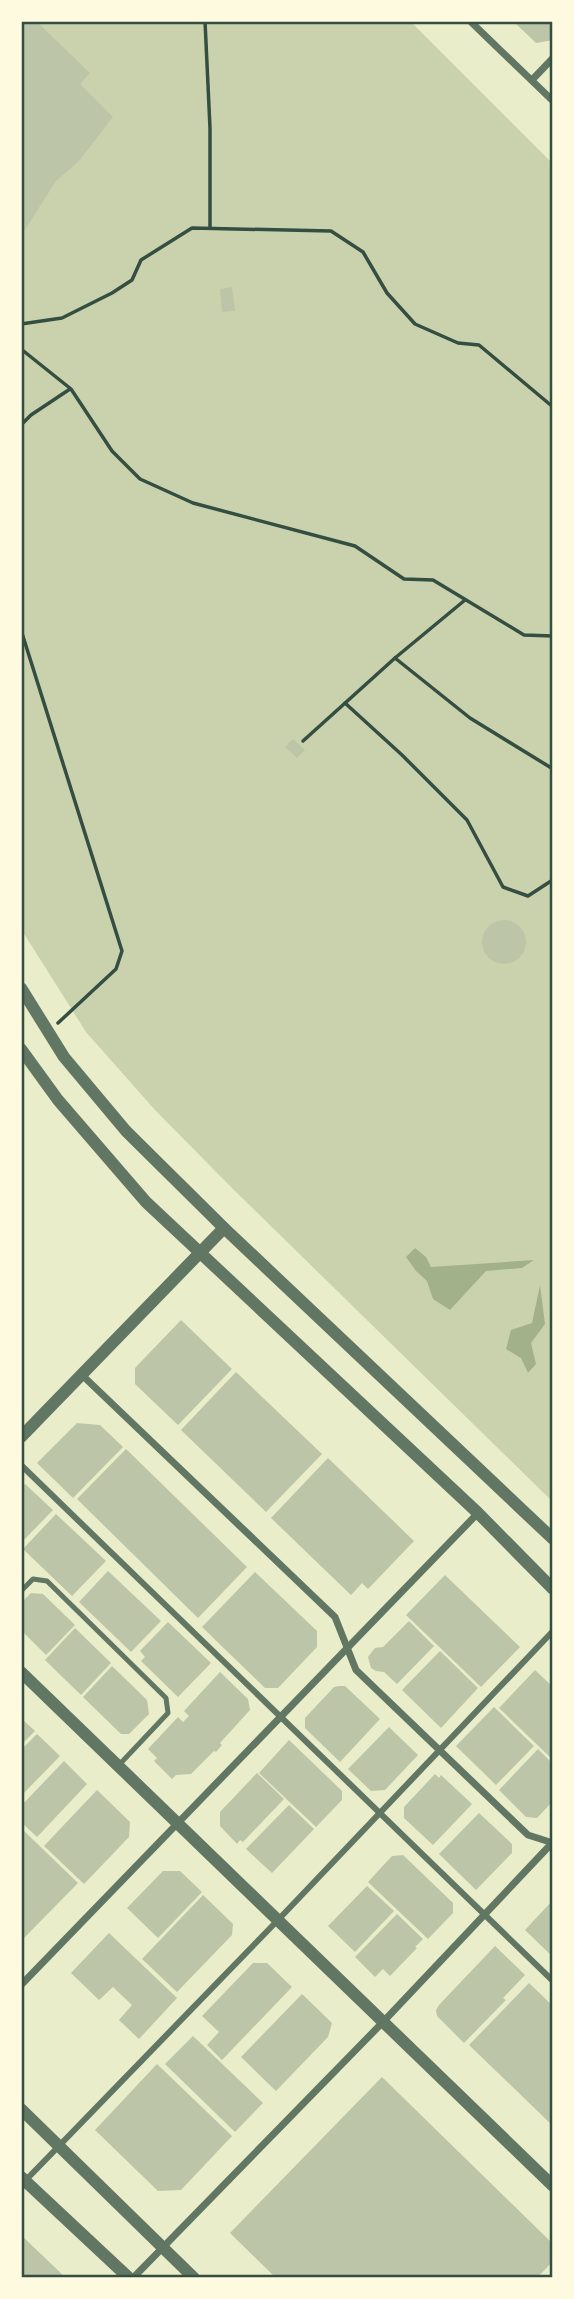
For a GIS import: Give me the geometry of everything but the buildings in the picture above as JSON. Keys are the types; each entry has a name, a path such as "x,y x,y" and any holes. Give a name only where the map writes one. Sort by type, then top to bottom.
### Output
{"street":[{"path":"470,21 553,101"},
{"path":"532,80 553,58"},
{"path":"21,988 64,1057 126,1131 224,1228 553,1539"},
{"path":"21,1049 58,1100 146,1202 478,1513 553,1589"},
{"path":"21,1437 224,1228"},
{"path":"82,1376 335,1617 356,1670 439,1749 527,1835 553,1843 383,2022 131,2278 22,2181 278,1920 439,1749 553,1632"},
{"path":"21,1465 553,1981"},
{"path":"21,1985 478,1513"},
{"path":"21,1672 553,2186"},
{"path":"21,2109 194,2278"}],"lane":[{"path":"21,1591 33,1579 47,1581 166,1698 168,1713 118,1766"}],"path":[{"path":"205,21 210,128 210,228"},
{"path":"21,324 62,318 132,280 141,260 192,228 331,231 363,251 387,293 415,324 458,343 479,345 553,407"},
{"path":"21,349 71,389 112,451 140,479 193,503 355,546 404,579 432,580 524,635 553,636"},
{"path":"21,425 31,415 71,389"},
{"path":"303,741 465,600"},
{"path":"21,630 122,951 116,969 49,1031"},
{"path":"395,659 470,718 553,769"},
{"path":"345,703 467,820 503,887 528,896 551,881 553,883"}],"shaded area":[{"path":"21,21 410,21 553,164 553,1502 155,1110 86,1032 21,929"},
{"path":"415,1248 426,1257 431,1267 534,1260 522,1268 486,1271 450,1310 433,1299 427,1281 406,1257"},
{"path":"540,1285 545,1324 531,1343 536,1364 528,1373 521,1358 506,1349 511,1330 532,1323"}]}
